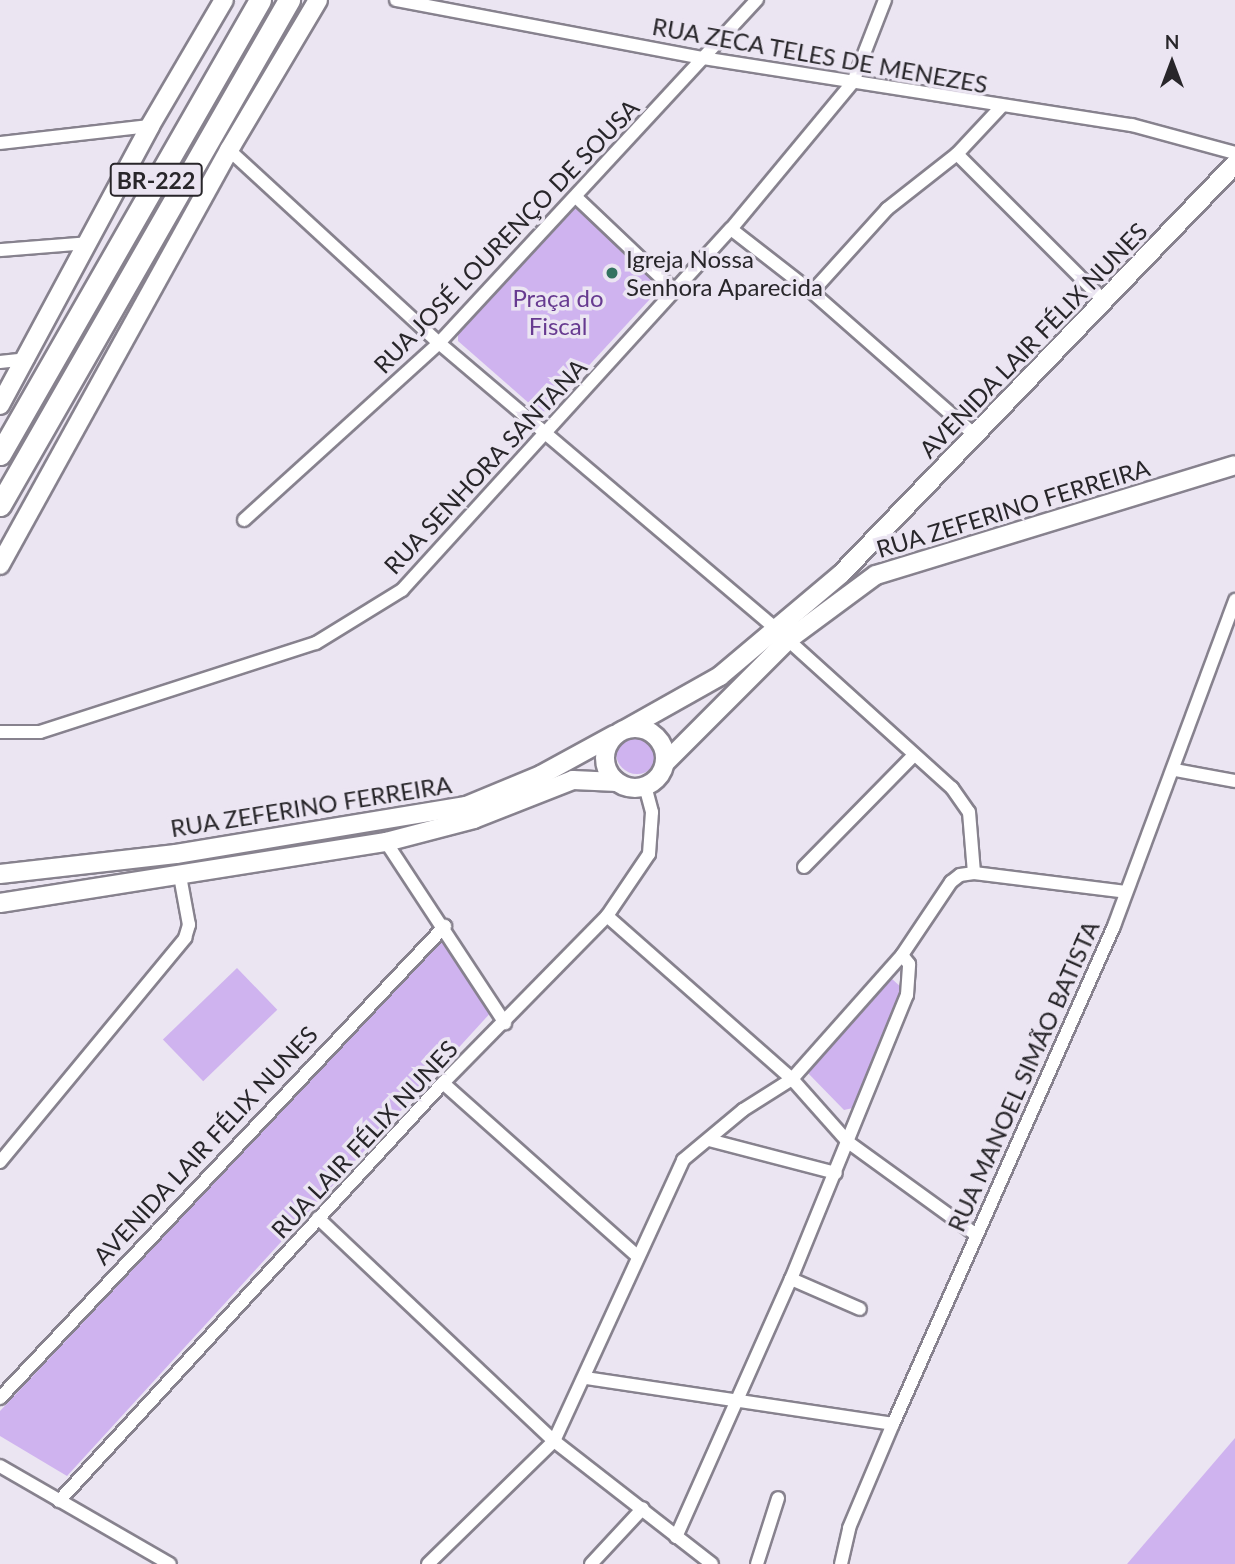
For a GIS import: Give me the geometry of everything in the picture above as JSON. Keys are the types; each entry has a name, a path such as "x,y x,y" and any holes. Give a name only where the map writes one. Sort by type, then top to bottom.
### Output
{"highway":[{"name":"BR-222","path":"0,454 260,0"},
{"name":"BR-222","path":"0,505 122,286 289,0"}],"main road":[{"path":"0,405 28,359 150,126 224,0"},
{"name":"BR-222","path":"0,565 229,150 318,0"},
{"name":"AVENIDA LAIR FÉLIX NUNES","path":"865,548 976,436 1235,164"},
{"name":"RUA ZEFERINO FERREIRA","path":"0,874 176,854 466,806 541,775 720,676 876,575 1235,465"},
{"path":"865,548 865,559 876,575"},
{"name":"RUA ZEFERINO FERREIRA","path":"665,763 865,548"},
{"path":"646,729 662,743 665,763 661,774 645,786 617,782 604,760 620,732 646,729"},
{"name":"RUA ZEFERINO FERREIRA","path":"0,903 386,842 474,819 573,780 617,782"},
{"path":"20,871 26,899"}],"street":[{"name":"RUA ZECA TELES DE MENEZES","path":"396,0 703,58 1001,107 1132,125 1235,153"},
{"name":"RUA JOSÉ LOURENÇO DE SOUSA","path":"244,520 439,343 577,198 757,0"},
{"name":"RUA SENHORA SANTANA","path":"0,732 40,732 316,643 402,590 731,229 853,82 885,0"},
{"path":"812,292 887,209 957,154 1001,107"},
{"path":"0,143 150,126"},
{"path":"229,150 439,343 782,635 952,788 969,812 974,873"},
{"path":"957,154 1104,301"},
{"path":"577,198 674,290"},
{"path":"731,229 812,292 976,436"},
{"path":"0,250 88,243"},
{"path":"0,362 28,359"},
{"name":"RUA MANOEL SIMÃO BATISTA","path":"841,1564 849,1528 893,1424 1126,892 1175,770 1235,600"},
{"path":"804,867 914,755"},
{"path":"1175,770 1235,781"},
{"name":"RUA LAIR FÉLIX NUNES","path":"59,1501 443,1083 505,1023 607,916 649,854 652,812 645,786"},
{"path":"386,842 445,926 505,1023"},
{"path":"428,1564 554,1441 586,1378 673,1173 743,1110 792,1080 902,955 951,883 960,875 974,873 1126,892"},
{"path":"0,1162 185,938 189,925 180,876"},
{"path":"607,916 792,1080 848,1142 975,1234"},
{"name":"AVENIDA LAIR FÉLIX NUNES","path":"0,1398 445,926"},
{"path":"676,1537 791,1279 907,995 909,964 902,955"},
{"path":"443,1083 636,1256"},
{"path":"709,1140 836,1173"},
{"path":"318,1217 554,1441 712,1564"},
{"path":"791,1279 860,1309"},
{"path":"586,1378 737,1403 893,1424"},
{"path":"1,1469 170,1564"},
{"path":"757,1564 778,1498"},
{"path":"591,1564 643,1508"}],"green space":[{"name":"Praça do Fiscal","path":"577,206 656,284 650,299 547,411 539,412 458,341 458,334"},
{"path":"637,732 652,738 658,753 652,768 637,774 622,768 616,753 622,738"},
{"path":"443,939 494,1009 67,1476 0,1436 0,1411"},
{"path":"237,968 277,1010 203,1081 163,1040"},
{"path":"892,979 902,988 853,1108 844,1110 805,1070"},
{"path":"1235,1438 1235,1564 1127,1564"}],"place":[{"name":"Igreja Nossa Senhora Aparecida","path":"612,273"}]}
